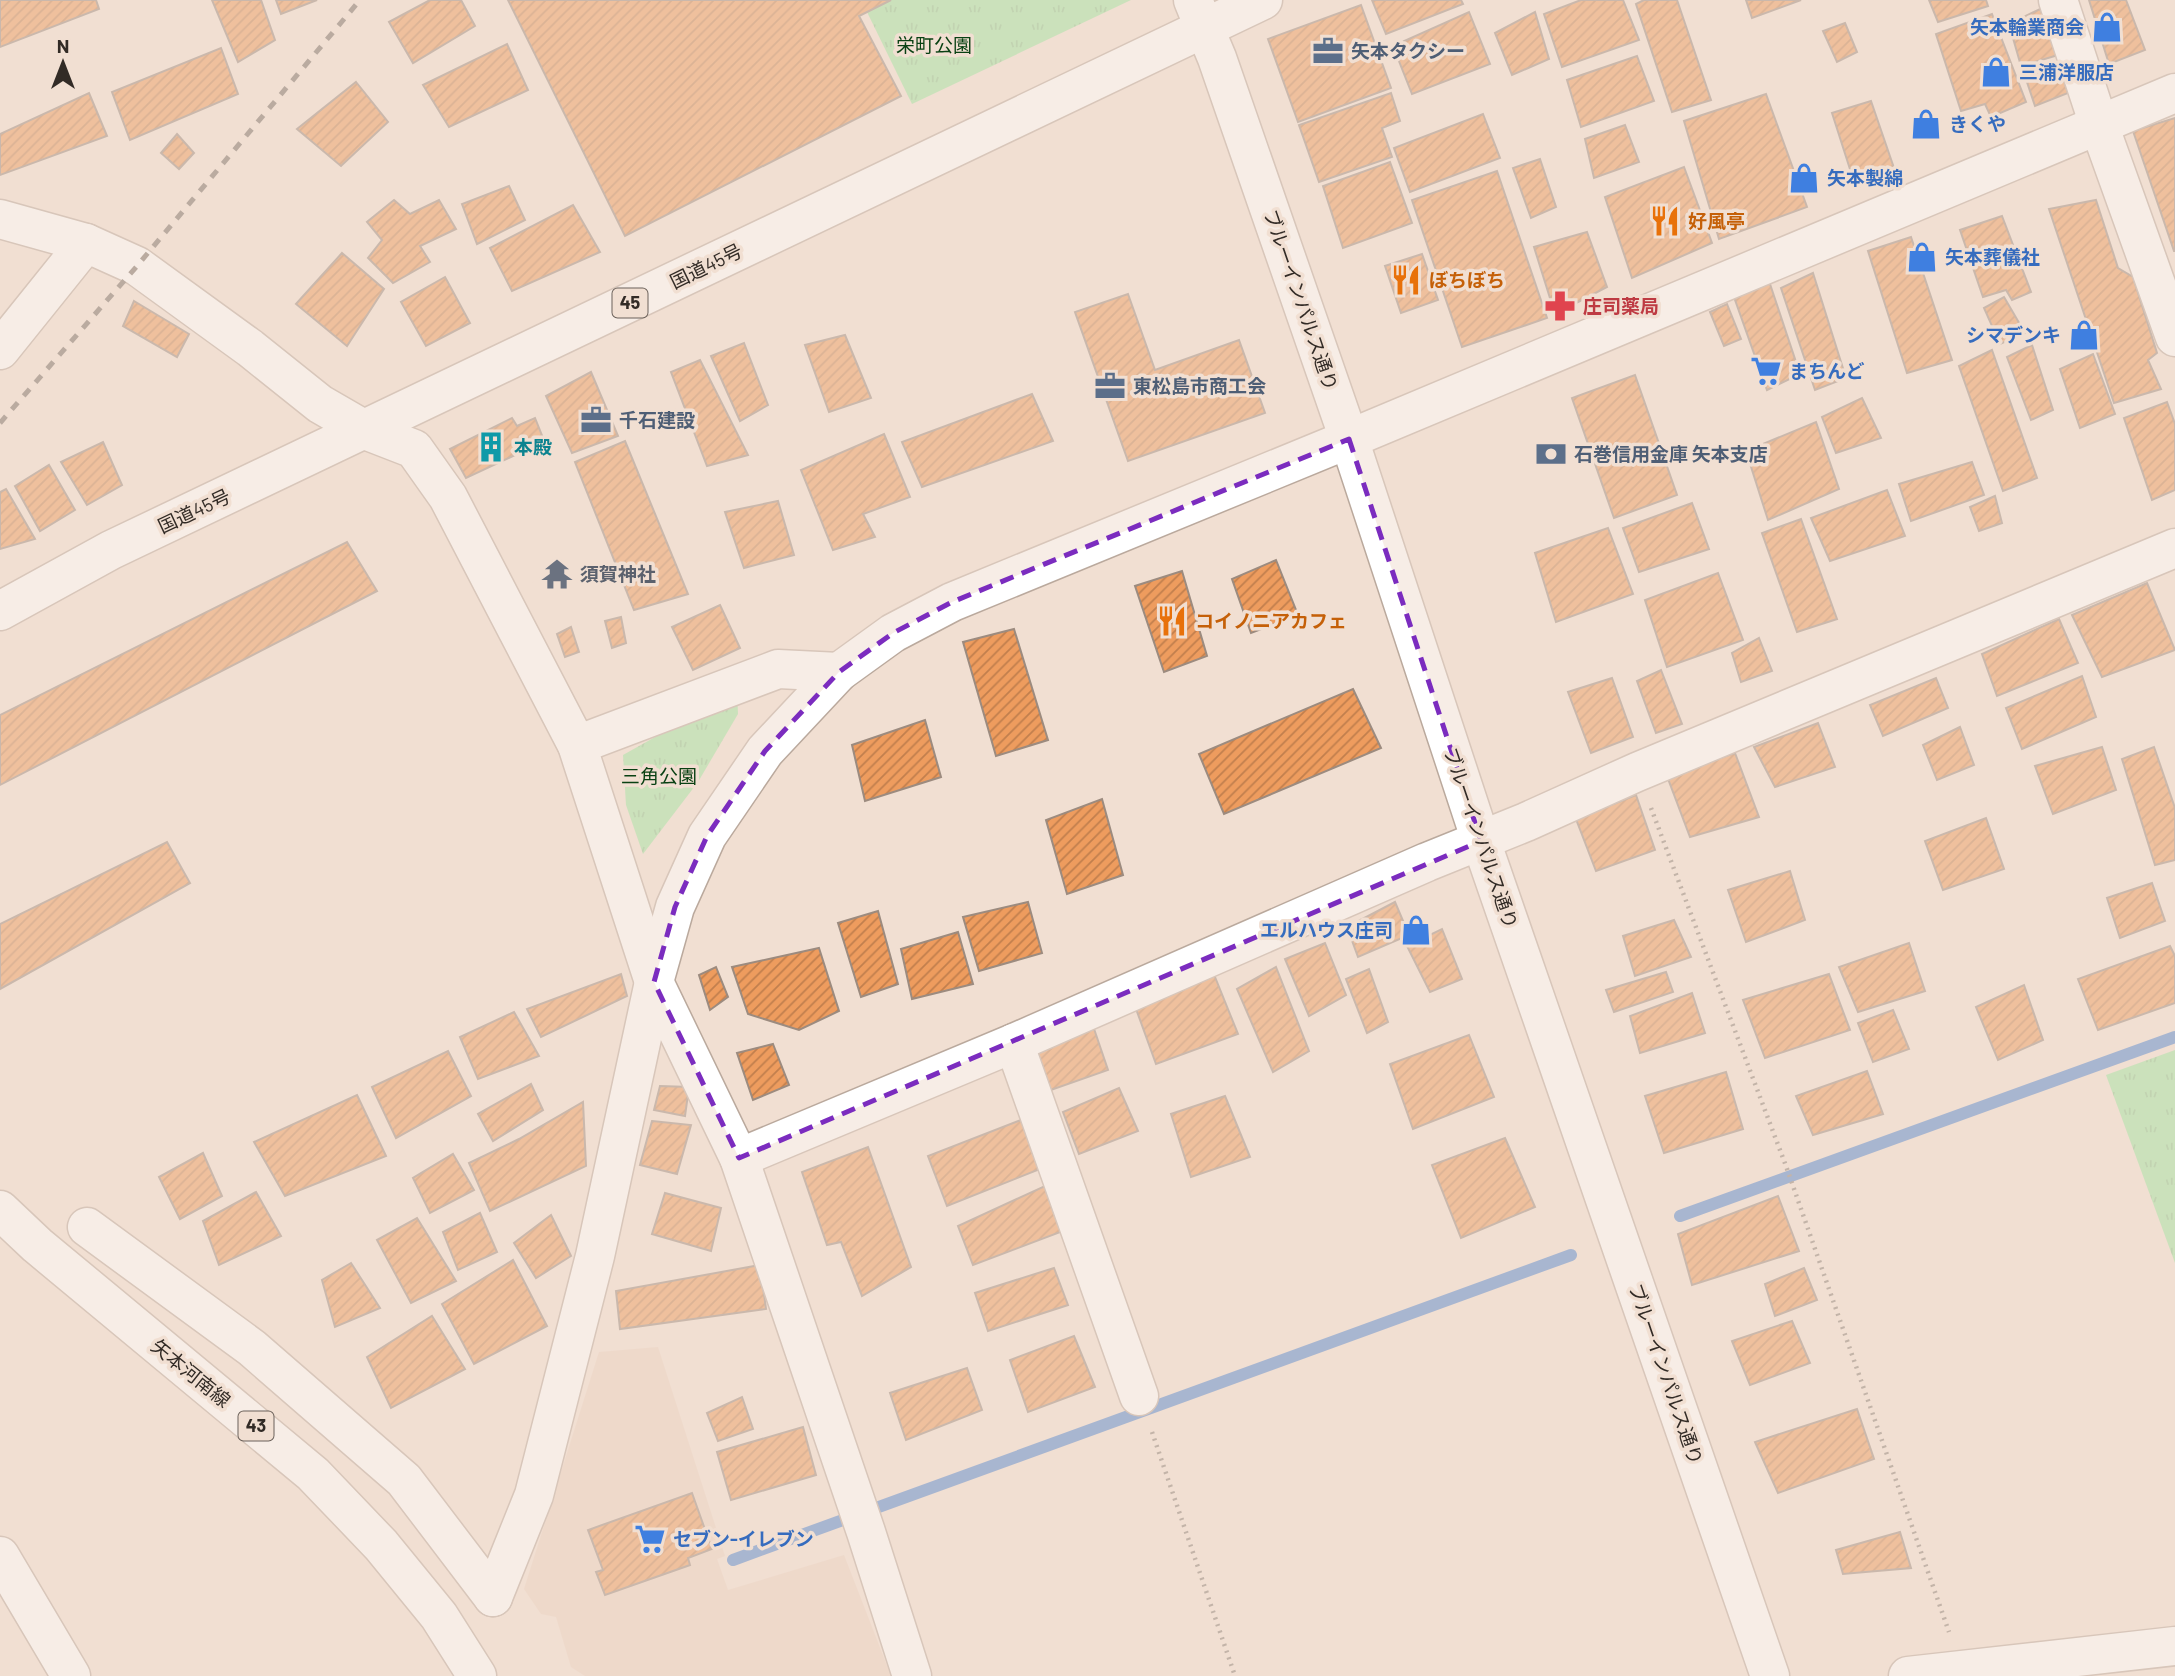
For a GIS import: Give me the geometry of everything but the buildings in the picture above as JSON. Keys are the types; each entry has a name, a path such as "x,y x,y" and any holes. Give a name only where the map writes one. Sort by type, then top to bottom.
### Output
{"main road":[{"name":"国道45号","path":"0,611 111,551 365,430 1198,13 1263,0"},
{"path":"2058,0 2099,125 2175,337"},
{"name":"ブルーインパルス通り","path":"1198,13 1217,58 1349,439 1481,841 1770,1676"},
{"path":"87,1227 252,1348 404,1480 493,1597 534,1495 566,1375 595,1256 654,982 675,907 708,836 765,751 839,672 893,633 952,602 2175,93"},
{"path":"0,219 86,243 137,266 250,348 320,404 365,430 414,449 448,497 577,745 654,982 739,1158 912,1676"},
{"path":"0,350 86,243"},
{"path":"739,1158 1014,1043 1637,772 2175,548"},
{"path":"577,745 778,669 839,672"},
{"path":"1014,1043 1145,1412"},
{"name":"矢本河南線","path":"0,1210 37,1245 313,1474 381,1545 439,1616 477,1676"},
{"path":"0,1556 71,1676"},
{"path":"1908,1676 2175,1646"}],"path":[{"path":"1637,772 1786,1166 1962,1669"},
{"path":"1145,1412 1236,1676"}],"highlighted area":[{"path":"1349,439 1481,841 739,1158 654,982 675,907 707,836 765,751 839,672 893,633 952,602"}],"shaded area":[{"path":"658,1347 725,1556 717,1559 728,1590 844,1555 891,1676 585,1676 571,1667 556,1617 541,1614 524,1589 599,1352"}],"green space":[{"name":"栄町公園","path":"891,0 1131,0 912,104 867,12"},
{"name":"三角公園","path":"737,691 738,714 698,782 643,854 626,805 623,755"},
{"path":"2175,1050 2175,1263 2106,1075"}],"waterway":[{"path":"1680,1216 2175,1037"},
{"path":"733,1560 1571,1255"}],"railway":[{"path":"0,423 137,266 360,0"}],"place":[{"name":"矢本輪業商会","path":"2107,27"},
{"name":"矢本タクシー","path":"1328,51"},
{"name":"三浦洋服店","path":"1996,72"},
{"name":"きくや","path":"1926,124"},
{"name":"矢本製綿","path":"1804,178"},
{"name":"好風亭","path":"1665,221"},
{"name":"矢本葬儀社","path":"1922,257"},
{"name":"ぼちぼち","path":"1406,280"},
{"name":"庄司薬局","path":"1560,306"},
{"name":"シマデンキ","path":"2084,335"},
{"name":"まちんど","path":"1766,371"},
{"name":"東松島市商工会","path":"1110,386"},
{"name":"千石建設","path":"596,420"},
{"name":"本殿","path":"491,447"},
{"name":"石巻信用金庫 矢本支店","path":"1551,454"},
{"name":"須賀神社","path":"557,574"},
{"name":"コイノニアカフェ","path":"1172,621"},
{"name":"エルハウス庄司","path":"1416,930"},
{"name":"セブン-イレブン","path":"650,1539"}]}
